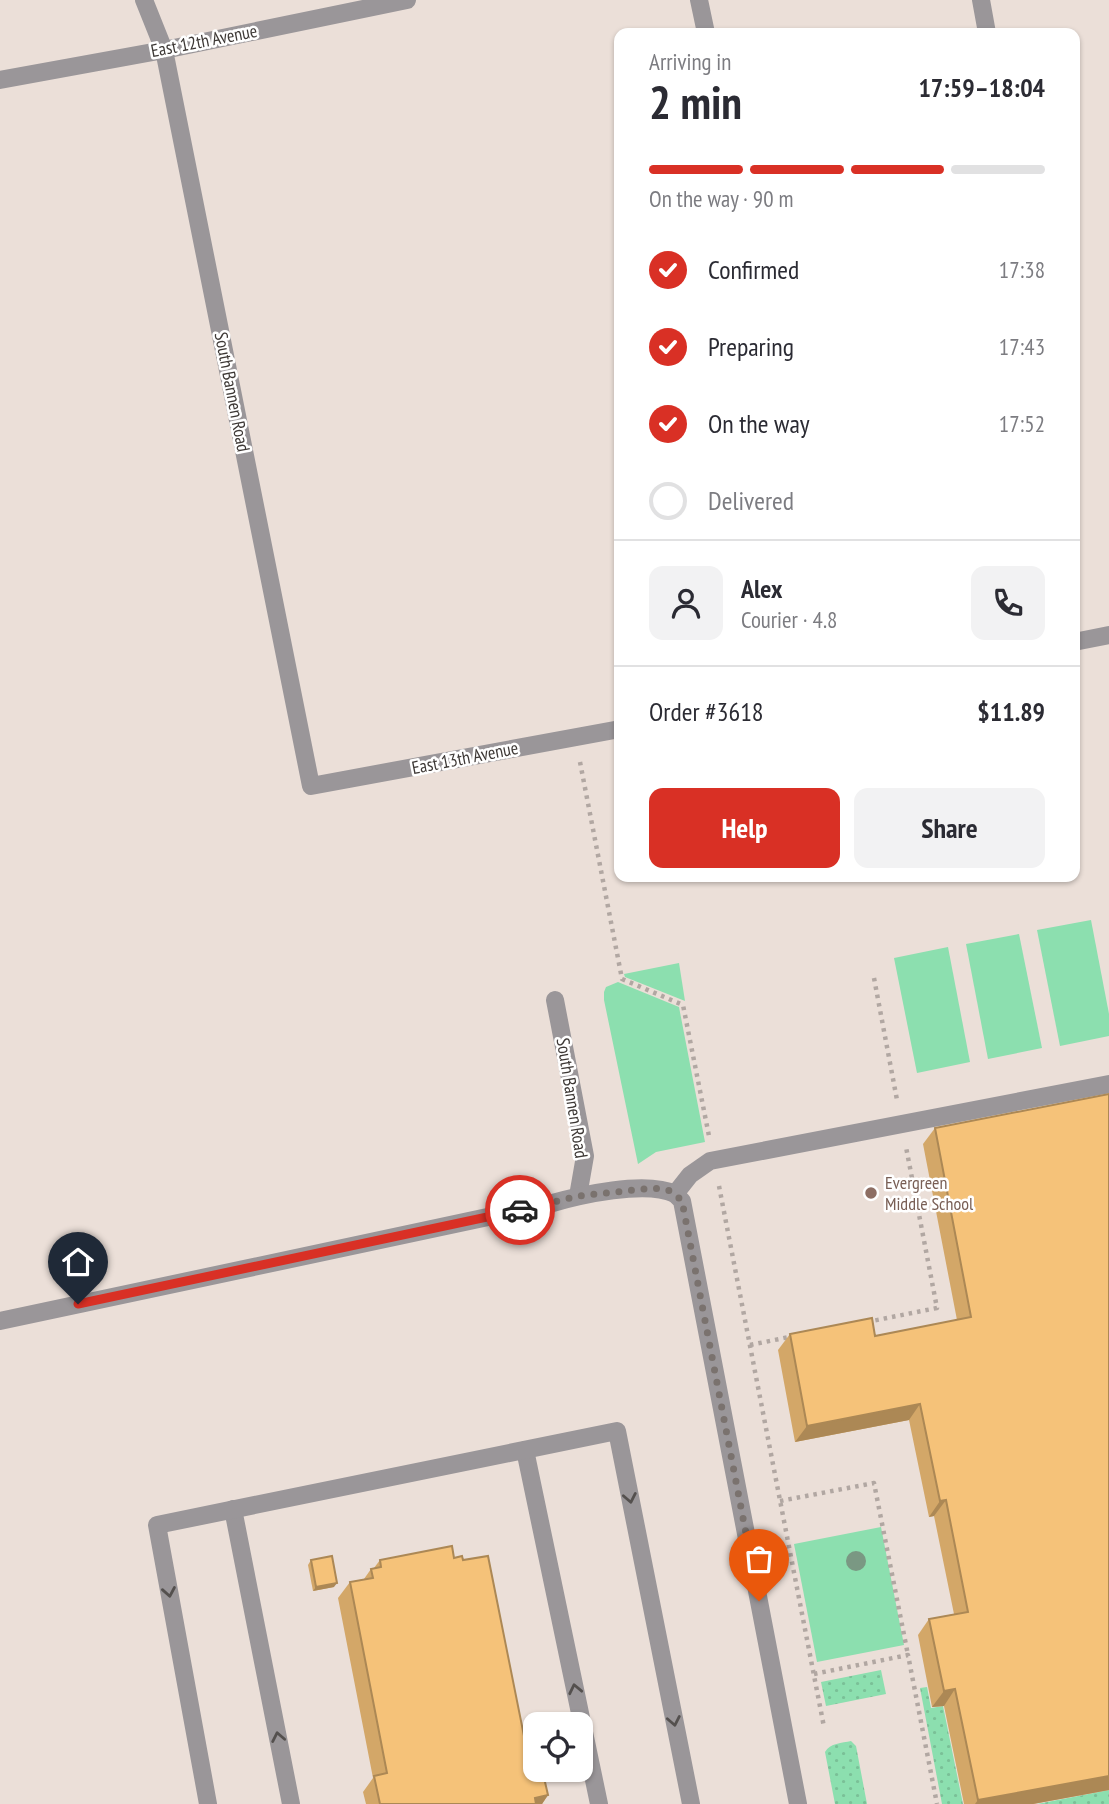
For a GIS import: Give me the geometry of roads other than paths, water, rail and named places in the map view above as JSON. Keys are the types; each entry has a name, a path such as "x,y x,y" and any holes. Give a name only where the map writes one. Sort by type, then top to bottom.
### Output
{"street":[{"name":"South Bannen Road","path":"144,0 164,50 311,786"},
{"name":"East 12th Avenue","path":"0,80 164,50 407,0"},
{"path":"699,0 705,28"},
{"path":"981,0 986,28"},
{"path":"1080,641 1109,635"},
{"name":"East 13th Avenue","path":"311,786 614,730"},
{"name":"South Bannen Road","path":"555,1000 585,1156 578,1196"},
{"path":"675,1194 690,1175 710,1161 1109,1084"},
{"path":"0,1321 578,1196 653,1188 675,1194 682,1201 797,1804"},
{"path":"208,1804 157,1525 617,1431 691,1804"},
{"path":"525,1450 599,1804"},
{"path":"233,1509 292,1804"}],"place":[{"name":"Evergreen Middle School","path":"871,1193"}]}
